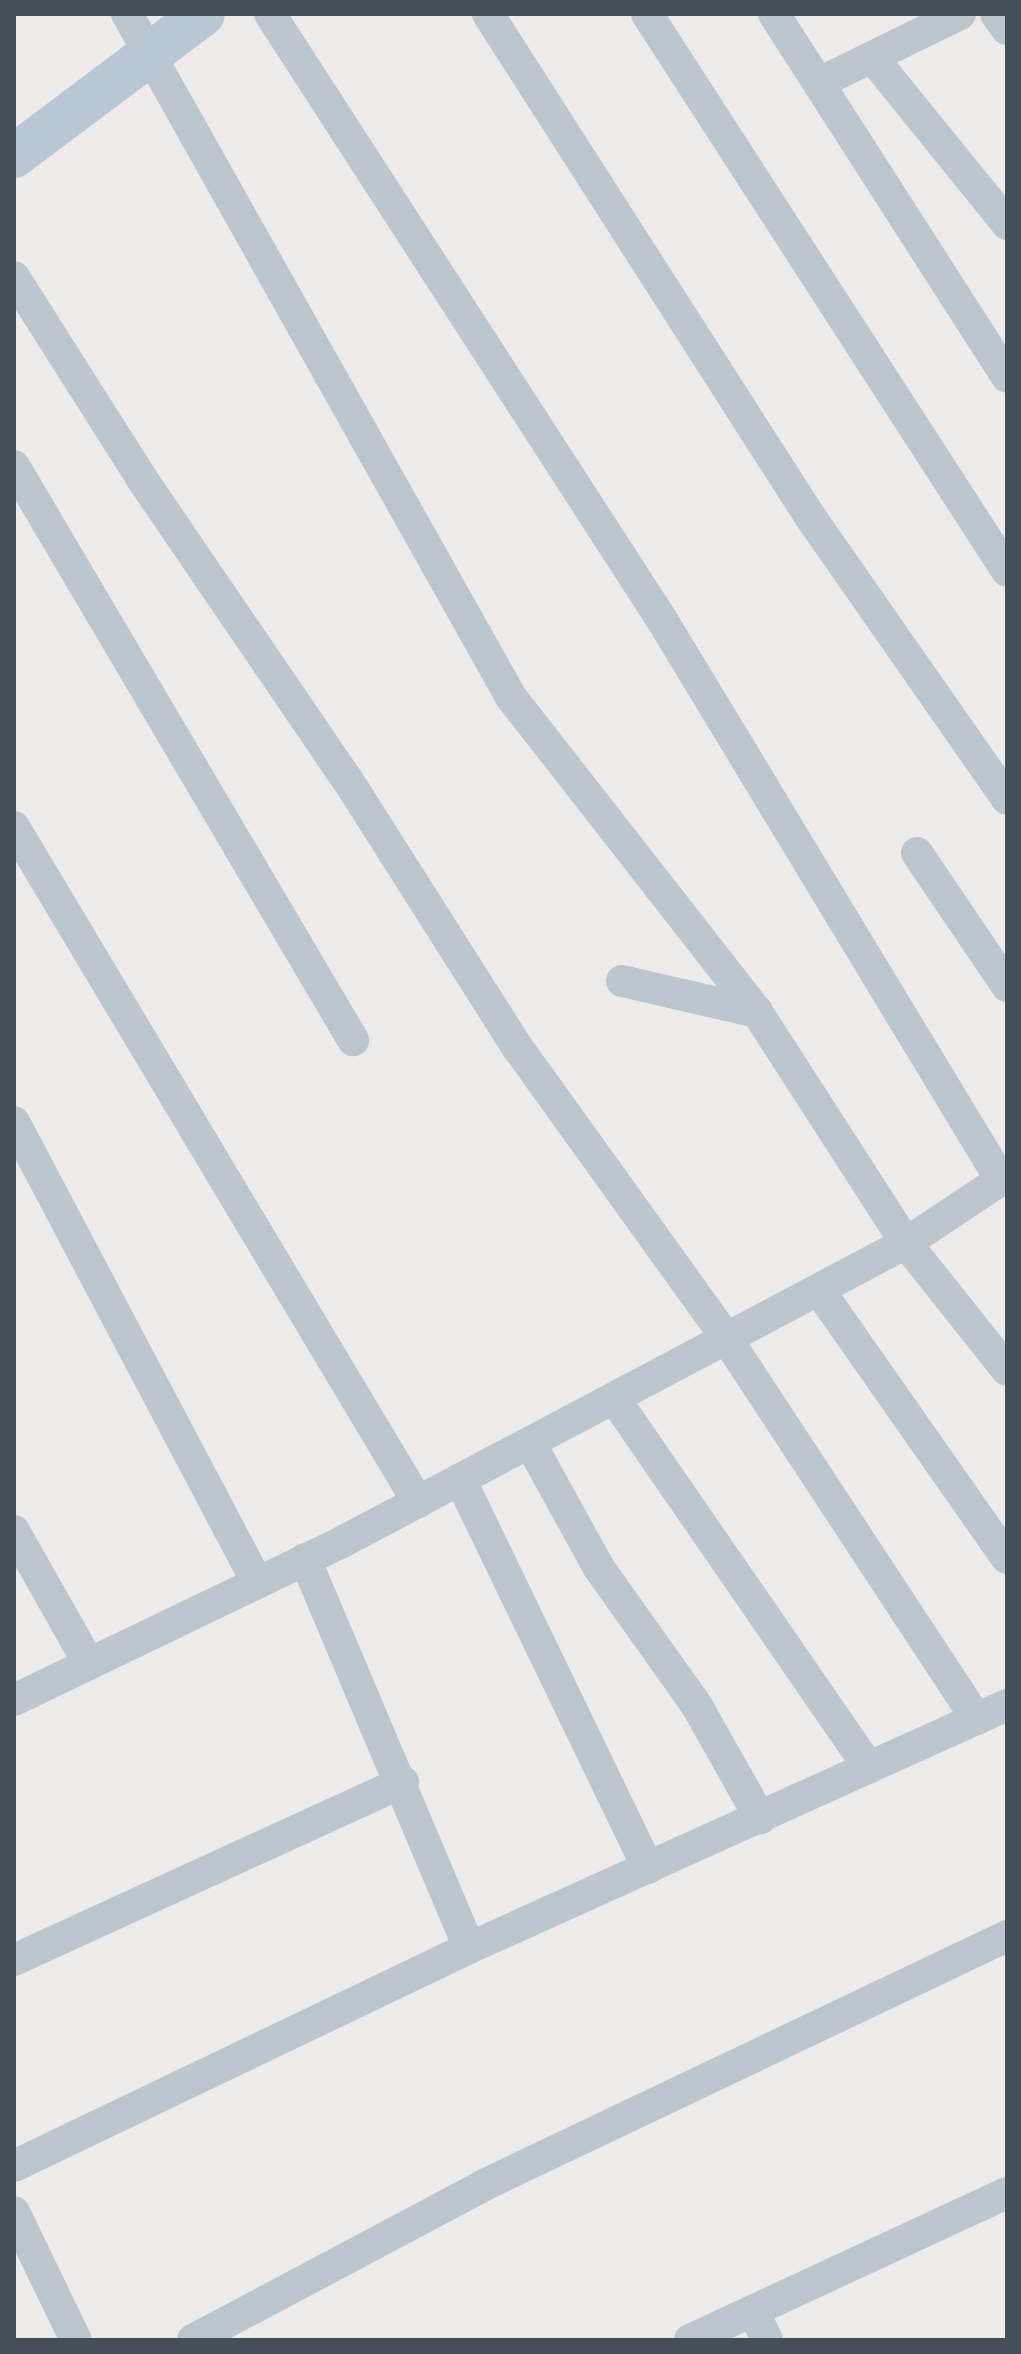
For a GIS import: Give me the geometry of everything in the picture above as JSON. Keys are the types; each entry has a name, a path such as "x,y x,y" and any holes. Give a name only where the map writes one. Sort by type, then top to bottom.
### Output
{"street":[{"path":"127,14 511,697 757,1012 906,1243 1007,1370"},
{"path":"14,156 150,57 203,14"},
{"path":"14,1700 256,1580 305,1559 530,1443 906,1243 1004,1178 662,620 270,14"},
{"path":"488,14 809,515 1007,799"},
{"path":"647,14 1007,571"},
{"path":"774,14 1007,377"},
{"path":"996,14 1007,29"},
{"path":"819,83 956,15"},
{"path":"872,57 1007,224"},
{"path":"14,277 142,479 347,779 518,1048 727,1339 977,1719"},
{"path":"14,466 353,1040"},
{"path":"14,827 418,1502"},
{"path":"917,853 1007,986"},
{"path":"622,981 757,1012"},
{"path":"14,1122 256,1580"},
{"path":"819,1290 1007,1558"},
{"path":"614,1398 869,1768"},
{"path":"530,1443 599,1568 697,1706 760,1818"},
{"path":"460,1479 648,1868"},
{"path":"14,1531 88,1662"},
{"path":"305,1559 403,1782 469,1948"},
{"path":"14,2166 469,1948 1007,1705"},
{"path":"14,1960 403,1782"},
{"path":"193,2340 484,2185 1007,1936"},
{"path":"690,2340 1007,2193"},
{"path":"14,2212 76,2340"},
{"path":"753,2311 767,2340"}]}
